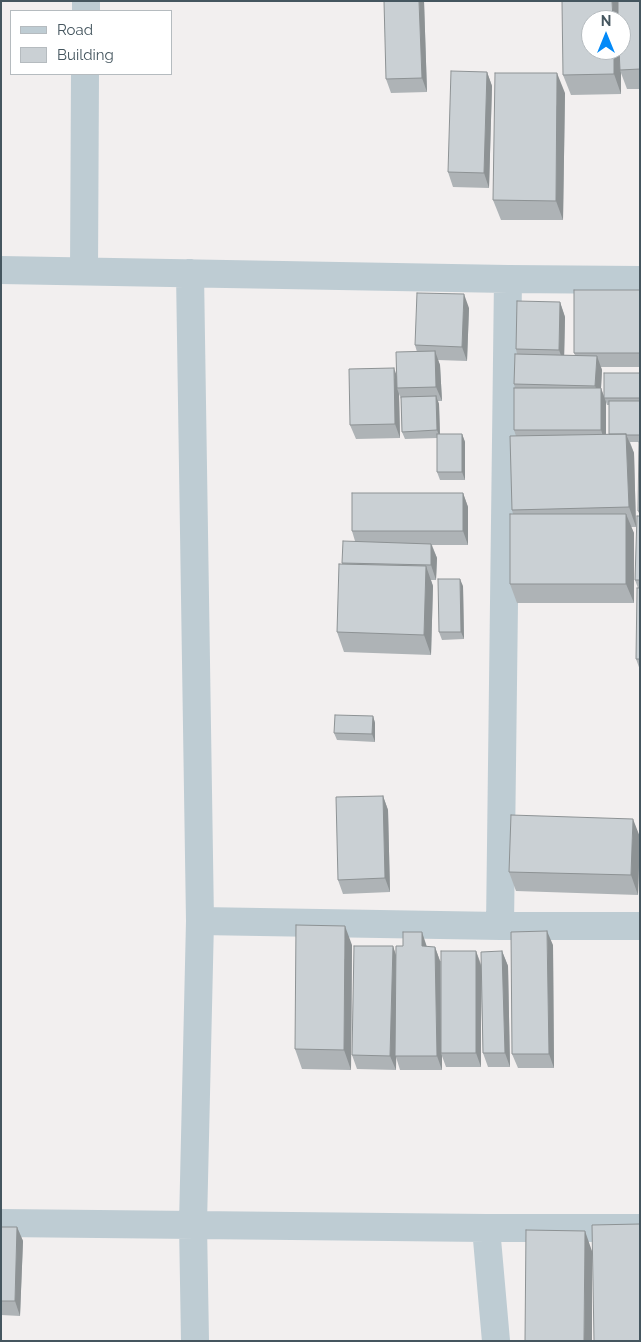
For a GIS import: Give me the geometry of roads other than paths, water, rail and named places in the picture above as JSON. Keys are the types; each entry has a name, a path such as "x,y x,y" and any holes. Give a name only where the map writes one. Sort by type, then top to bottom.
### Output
{"street":[{"path":"84,271 85,75"},
{"path":"1,270 508,280 640,280"},
{"path":"190,274 200,921 193,1224 195,1341"},
{"path":"500,926 508,280"},
{"path":"200,921 500,926 640,926"},
{"path":"1,1223 640,1228"},
{"path":"486,1228 496,1341"}]}
